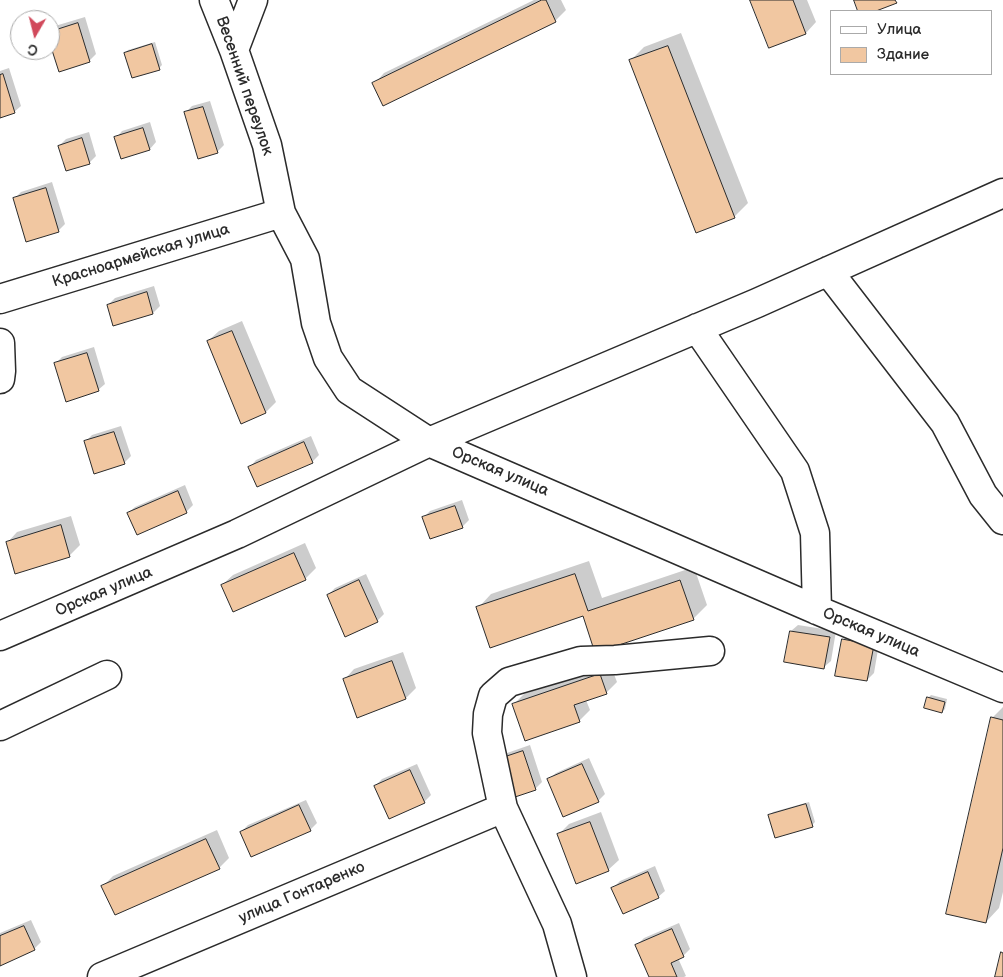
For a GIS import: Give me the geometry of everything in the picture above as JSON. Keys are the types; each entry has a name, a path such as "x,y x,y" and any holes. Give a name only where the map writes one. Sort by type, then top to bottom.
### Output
{"street":[{"name":"Весенний переулок","path":"214,0 234,50 267,145 281,213 306,259 316,323 328,358 349,390 430,442"},
{"path":"234,50 253,0"},
{"path":"430,442 828,271 1003,193"},
{"name":"Красноармейская улица","path":"0,299 281,213"},
{"path":"828,271 944,423 983,495 1003,520"},
{"path":"696,328 794,471 815,533 817,610"},
{"path":"0,343 0,379"},
{"name":"Орская улица","path":"0,636 237,534 430,442 817,610 1003,688"},
{"path":"572,977 557,924 503,808 487,733 488,714 492,696 509,682 581,661 615,660 710,650"},
{"path":"0,726 107,676"},
{"name":"улица Гонтаренко","path":"102,977 503,808"}],"building":[{"path":"542,0 546,0 556,22 383,106 372,83"},
{"path":"750,0 793,0 806,34 769,48"},
{"path":"854,0 895,0 897,3 879,10 858,10"},
{"path":"78,23 90,62 59,72 55,60 60,60 60,29"},
{"path":"152,44 160,70 132,78 124,53"},
{"path":"668,46 735,218 696,233 629,60"},
{"path":"3,74 15,113 0,118 0,75"},
{"path":"203,107 218,153 198,159 184,112"},
{"path":"143,128 150,150 121,159 114,137"},
{"path":"82,138 90,164 66,171 58,146"},
{"path":"46,188 59,232 26,242 13,198"},
{"path":"147,292 153,314 113,326 107,305"},
{"path":"232,331 266,413 241,424 207,341"},
{"path":"87,353 99,391 66,402 54,363"},
{"path":"114,432 125,464 94,474 84,441"},
{"path":"304,442 313,463 257,487 248,467"},
{"path":"178,491 187,513 137,535 127,513"},
{"path":"455,506 463,528 430,539 422,517"},
{"path":"61,525 70,557 15,574 6,542"},
{"path":"294,553 306,580 233,612 221,585"},
{"path":"575,574 588,611 680,580 694,620 595,653 583,616 490,648 476,607"},
{"path":"359,580 378,622 345,637 327,595"},
{"path":"790,631 830,637 824,669 784,662"},
{"path":"842,639 874,645 867,681 835,676"},
{"path":"392,661 406,699 357,718 343,679"},
{"path":"600,674 607,694 574,705 580,722 525,741 512,704"},
{"path":"927,697 945,702 942,713 924,708"},
{"path":"991,717 1003,720 1003,848 986,923 946,914"},
{"path":"523,751 536,790 512,798 499,759"},
{"path":"582,764 599,802 563,817 547,779"},
{"path":"410,770 425,803 389,819 374,786"},
{"path":"806,804 813,827 775,838 768,815"},
{"path":"299,805 311,831 251,857 240,832"},
{"path":"590,822 609,871 576,884 557,834"},
{"path":"206,839 220,869 115,915 101,886"},
{"path":"648,872 659,898 623,914 611,888"},
{"path":"24,926 35,950 0,966 0,936"},
{"path":"672,929 684,957 671,963 677,977 649,977 635,945"},
{"path":"1001,952 1003,953 1003,977 995,977"}]}
